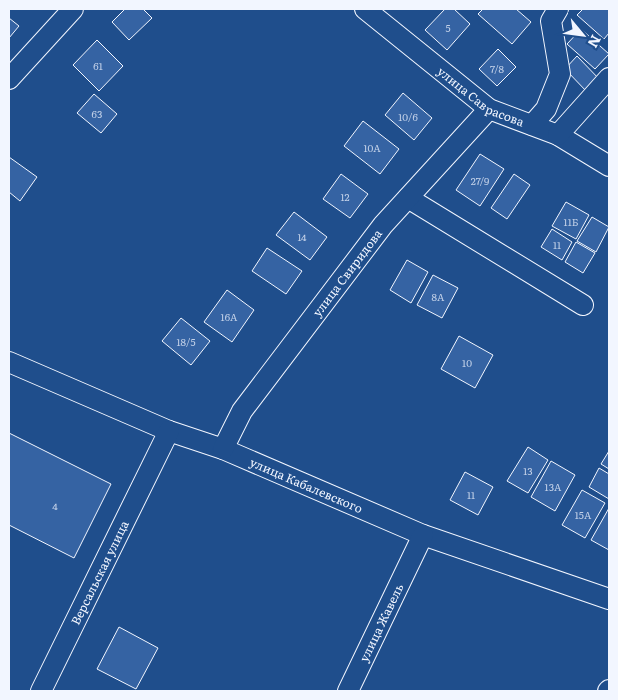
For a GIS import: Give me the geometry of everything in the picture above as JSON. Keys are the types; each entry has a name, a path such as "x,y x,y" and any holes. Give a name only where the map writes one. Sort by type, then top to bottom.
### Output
{"street":[{"path":"9,79 73,9"},
{"name":"улица Саврасова","path":"365,9 489,109 558,135 609,166"},
{"path":"532,125 546,109 560,74 551,21 558,9"},
{"path":"558,135 609,78"},
{"name":"улица Свиридова","path":"223,449 242,411 383,225 489,109"},
{"path":"408,198 583,305"},
{"name":"улица Кабалевского","path":"9,362 168,431 223,449 423,534 609,599"},
{"name":"Версальская улица","path":"40,691 159,453 168,431"},
{"name":"улица Жавель","path":"348,691 423,534"}],"building":[{"path":"125,9 143,9 152,18 129,40 112,22"},
{"path":"445,9 454,9 470,24 447,50 425,30"},
{"path":"483,9 516,9 531,22 512,44 478,14"},
{"path":"583,9 609,9 609,33 604,39 577,15"},
{"path":"9,18 19,26 9,38"},
{"path":"581,29 609,54 595,69 567,44"},
{"path":"97,40 123,66 99,91 73,65"},
{"path":"498,49 516,67 497,86 479,69"},
{"path":"577,56 601,81 588,93 565,69"},
{"path":"403,93 432,118 414,140 385,115"},
{"path":"94,94 117,114 101,133 77,113"},
{"path":"363,121 399,149 380,174 344,146"},
{"path":"480,154 504,169 480,206 456,190"},
{"path":"9,157 37,177 20,201 9,192"},
{"path":"341,174 368,194 350,218 323,199"},
{"path":"514,174 530,185 507,219 491,208"},
{"path":"566,202 589,215 576,239 552,226"},
{"path":"294,212 327,237 310,260 276,235"},
{"path":"592,217 609,227 596,252 577,241"},
{"path":"552,229 572,242 562,260 541,247"},
{"path":"576,242 595,253 583,273 565,262"},
{"path":"267,248 302,271 286,294 252,271"},
{"path":"407,260 428,272 411,303 390,290"},
{"path":"433,275 458,288 442,318 417,305"},
{"path":"227,290 254,310 232,342 204,322"},
{"path":"181,318 210,341 191,365 162,341"},
{"path":"459,336 493,355 475,388 441,369"},
{"path":"9,433 111,484 74,558 9,525"},
{"path":"528,447 548,460 528,493 507,481"},
{"path":"609,451 609,469 601,464"},
{"path":"551,461 575,475 555,511 531,497"},
{"path":"599,468 609,474 609,499 589,487"},
{"path":"465,472 493,487 478,515 450,500"},
{"path":"582,490 605,503 585,538 562,525"},
{"path":"609,508 609,550 591,540"},
{"path":"119,627 158,648 136,689 97,669"}]}
